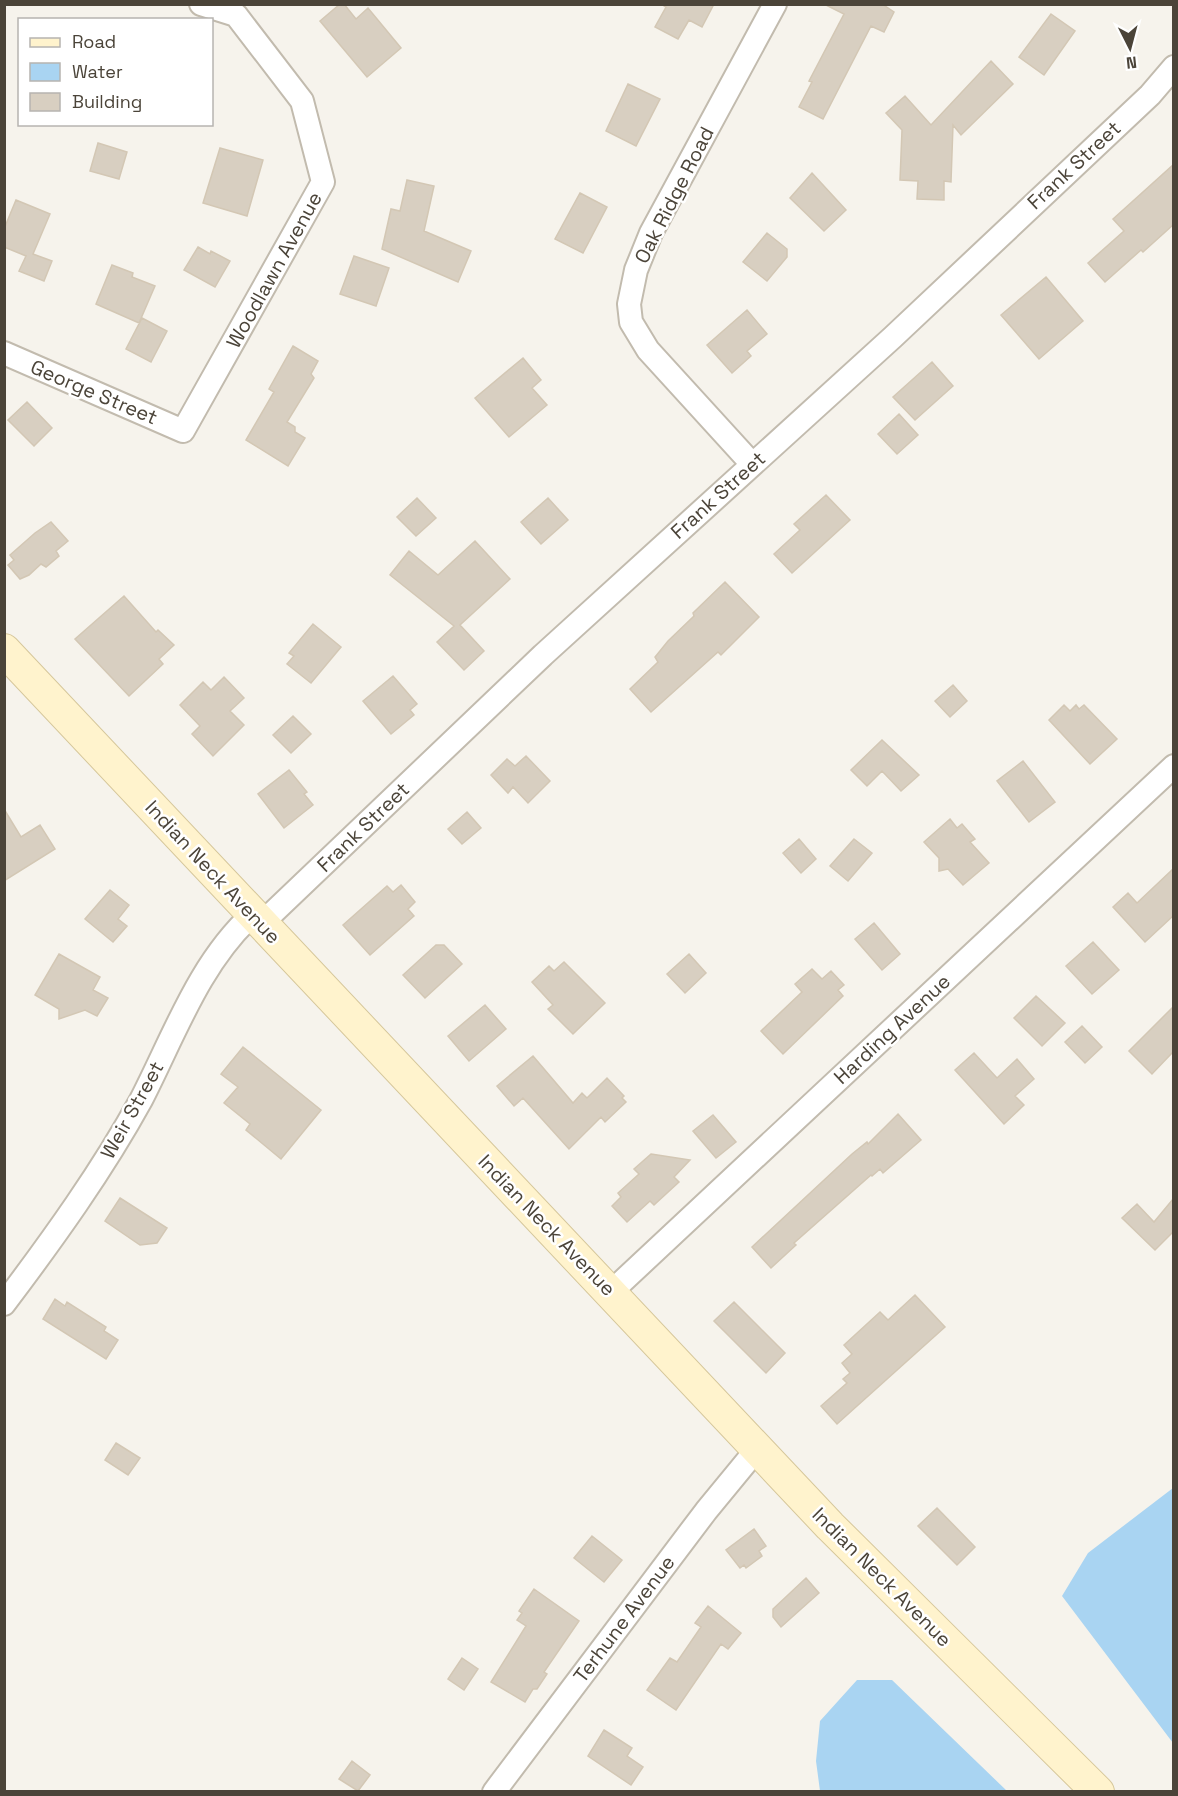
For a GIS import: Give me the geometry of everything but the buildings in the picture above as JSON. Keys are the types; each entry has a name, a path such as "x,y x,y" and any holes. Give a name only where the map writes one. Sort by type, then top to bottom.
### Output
{"street":[{"name":"Woodlawn Avenue","path":"183,431 323,182 302,101 236,15 201,4"},
{"name":"Oak Ridge Road","path":"752,464 648,350 631,322 629,304 636,270 651,233 775,4"},
{"name":"Frank Street","path":"257,919 893,337 1150,95 1173,67"},
{"name":"George Street","path":"4,353 183,431"},
{"name":"Indian Neck Avenue","path":"4,650 830,1526 1098,1791"},
{"name":"Harding Avenue","path":"611,1292 1173,766"},
{"name":"Weir Street","path":"4,1304 56,1234 115,1142 140,1100 191,998 219,950 233,932 257,919"},
{"name":"Terhune Avenue","path":"494,1791 706,1511 757,1449"}],"water":[{"path":"1173,1488 1173,1743 1062,1596 1088,1553"},
{"path":"857,1680 892,1680 1007,1791 820,1791 816,1761 820,1721"}]}
